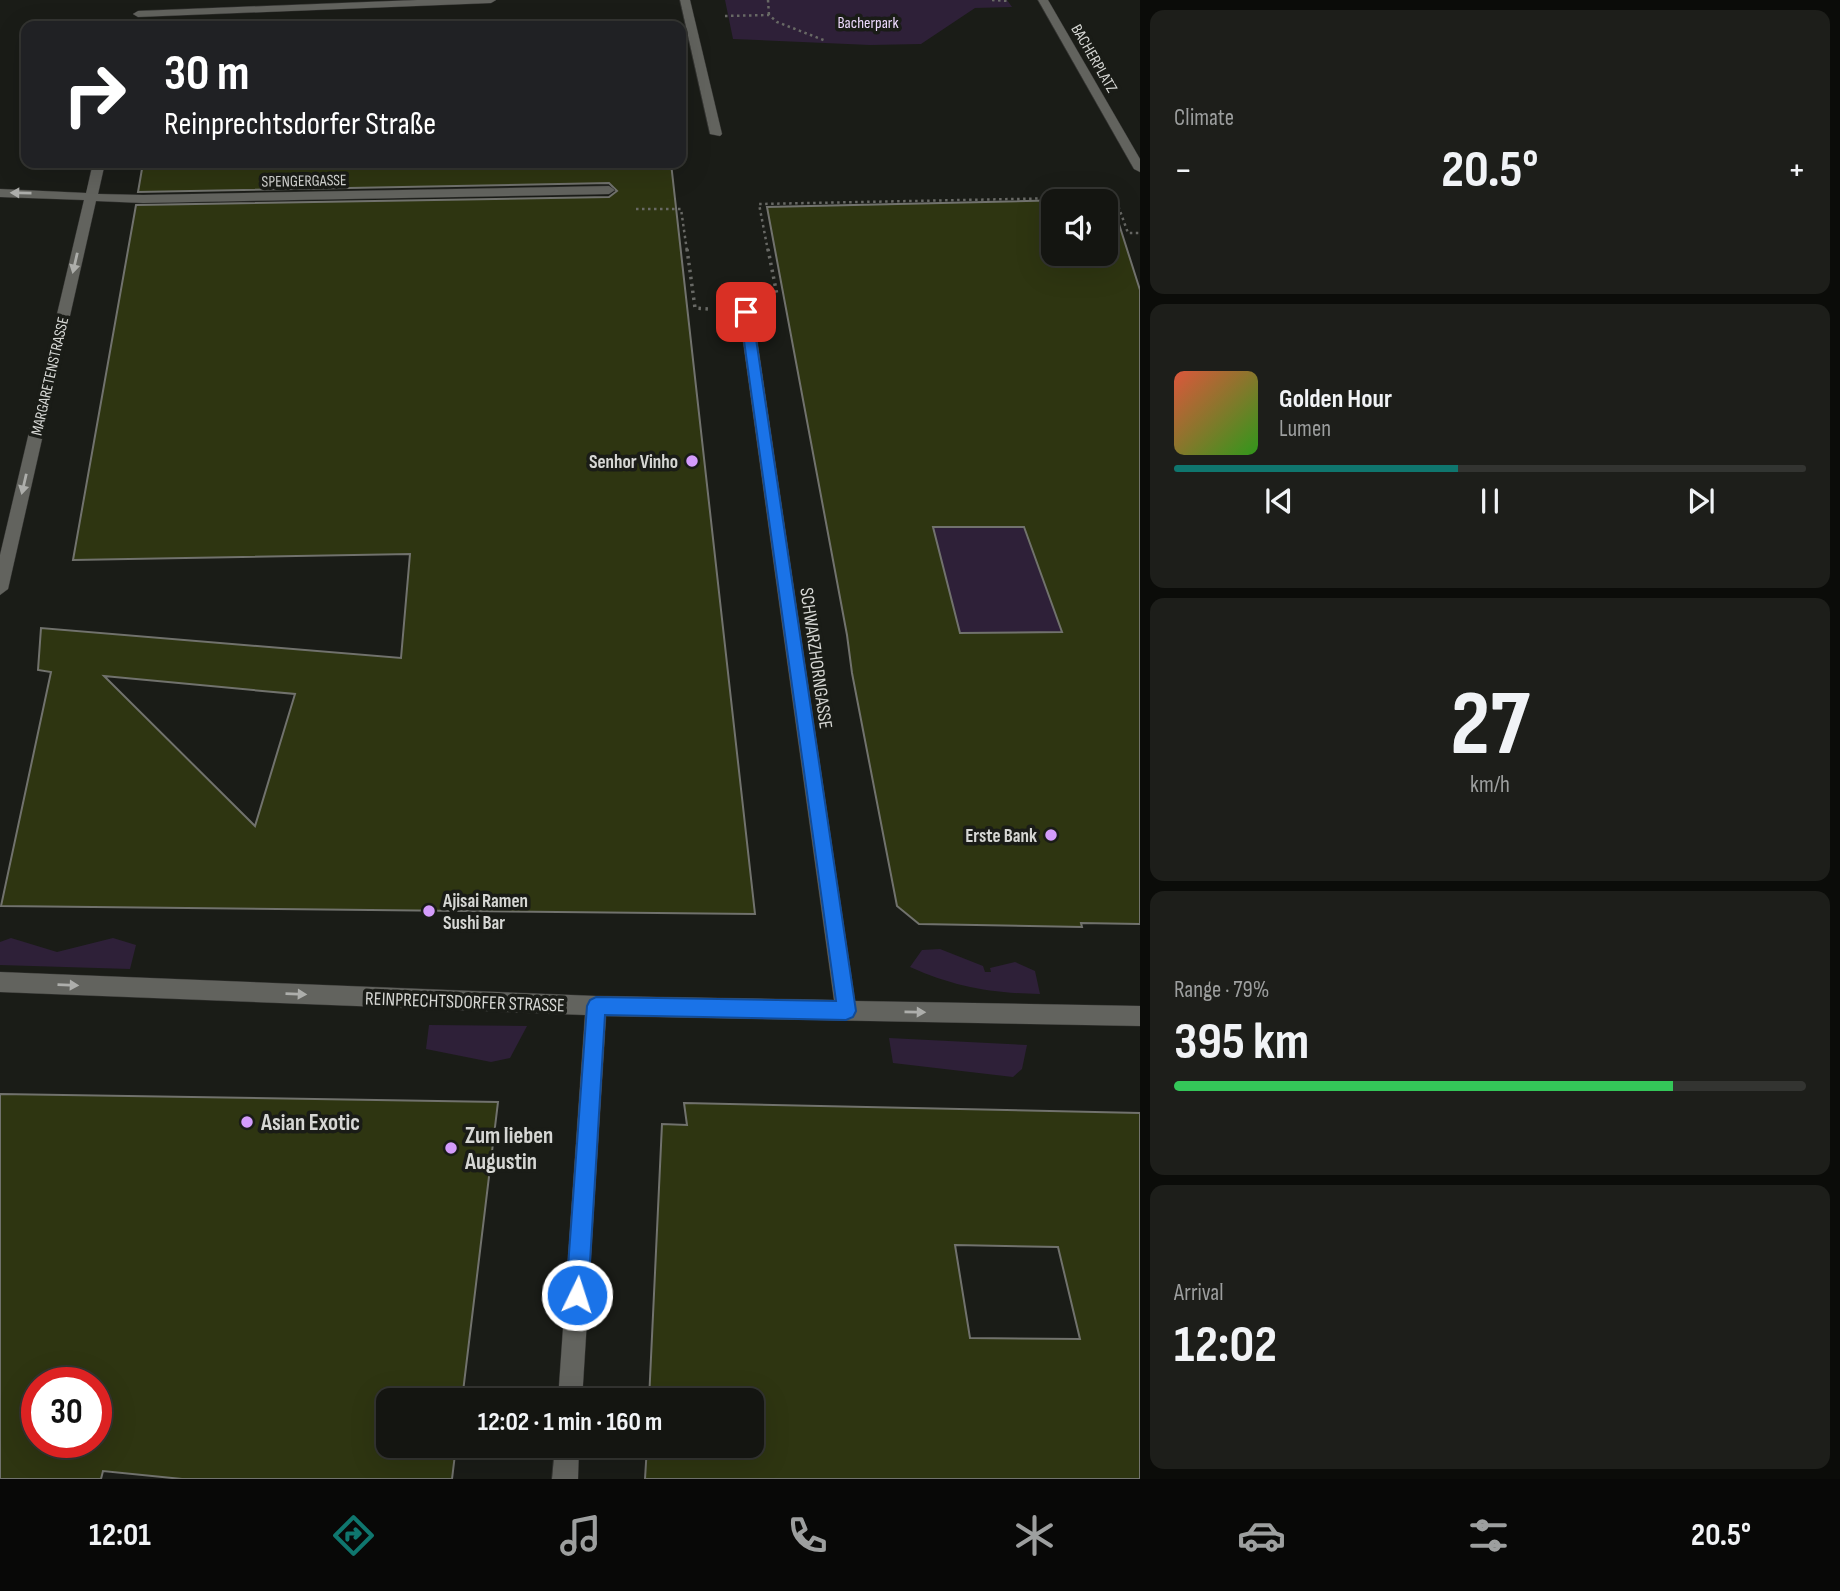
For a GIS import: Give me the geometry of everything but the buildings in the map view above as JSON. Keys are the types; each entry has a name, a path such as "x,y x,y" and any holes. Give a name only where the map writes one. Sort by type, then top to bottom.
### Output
{"street":[{"path":"136,21 141,0"},
{"path":"138,14 491,0"},
{"path":"685,0 716,134"},
{"name":"BACHERPLATZ","path":"1043,0 1140,169"},
{"name":"MARGARETENSTRASSE","path":"0,589 98,168"},
{"name":"SPENGERGASSE","path":"0,193 143,199 609,190"},
{"name":"SCHWARZHORNGASSE","path":"746,312 846,1011"},
{"name":"REINPRECHTSDORFER STRASSE","path":"0,982 596,1006 1140,1016"},
{"path":"571,1388 596,1006"},
{"path":"565,1479 566,1458"}],"path":[{"path":"768,0 769,15"},
{"path":"689,17 769,15 777,22 826,41"},
{"path":"609,190 610,209 681,209 695,309 781,312 759,204 1115,197 1128,233 1140,233"}],"green space":[{"name":"Bacherpark","path":"725,0 1007,0 1012,7 975,8 921,44 870,45 733,39"},
{"path":"921,527 1023,527 1062,632 949,633"},
{"path":"11,938 57,952 113,938 136,945 130,969 0,965 0,942"},
{"path":"940,949 983,966 985,972 991,972 990,968 1015,962 1035,971 1040,994 973,988 942,980 910,967 922,950"},
{"path":"429,1025 527,1026 510,1058 491,1062 426,1049"},
{"path":"889,1038 1027,1045 1022,1069 1013,1077 893,1063"}],"place":[{"name":"Senhor Vinho","path":"692,461"},
{"name":"Erste Bank","path":"1051,835"},
{"name":"Ajisai Ramen Sushi Bar","path":"429,911"},
{"name":"Asian Exotic","path":"247,1122"},
{"name":"Zum lieben Augustin","path":"451,1148"}],"route":[{"path":"577,1295 596,1006 846,1011 746,312"}]}
